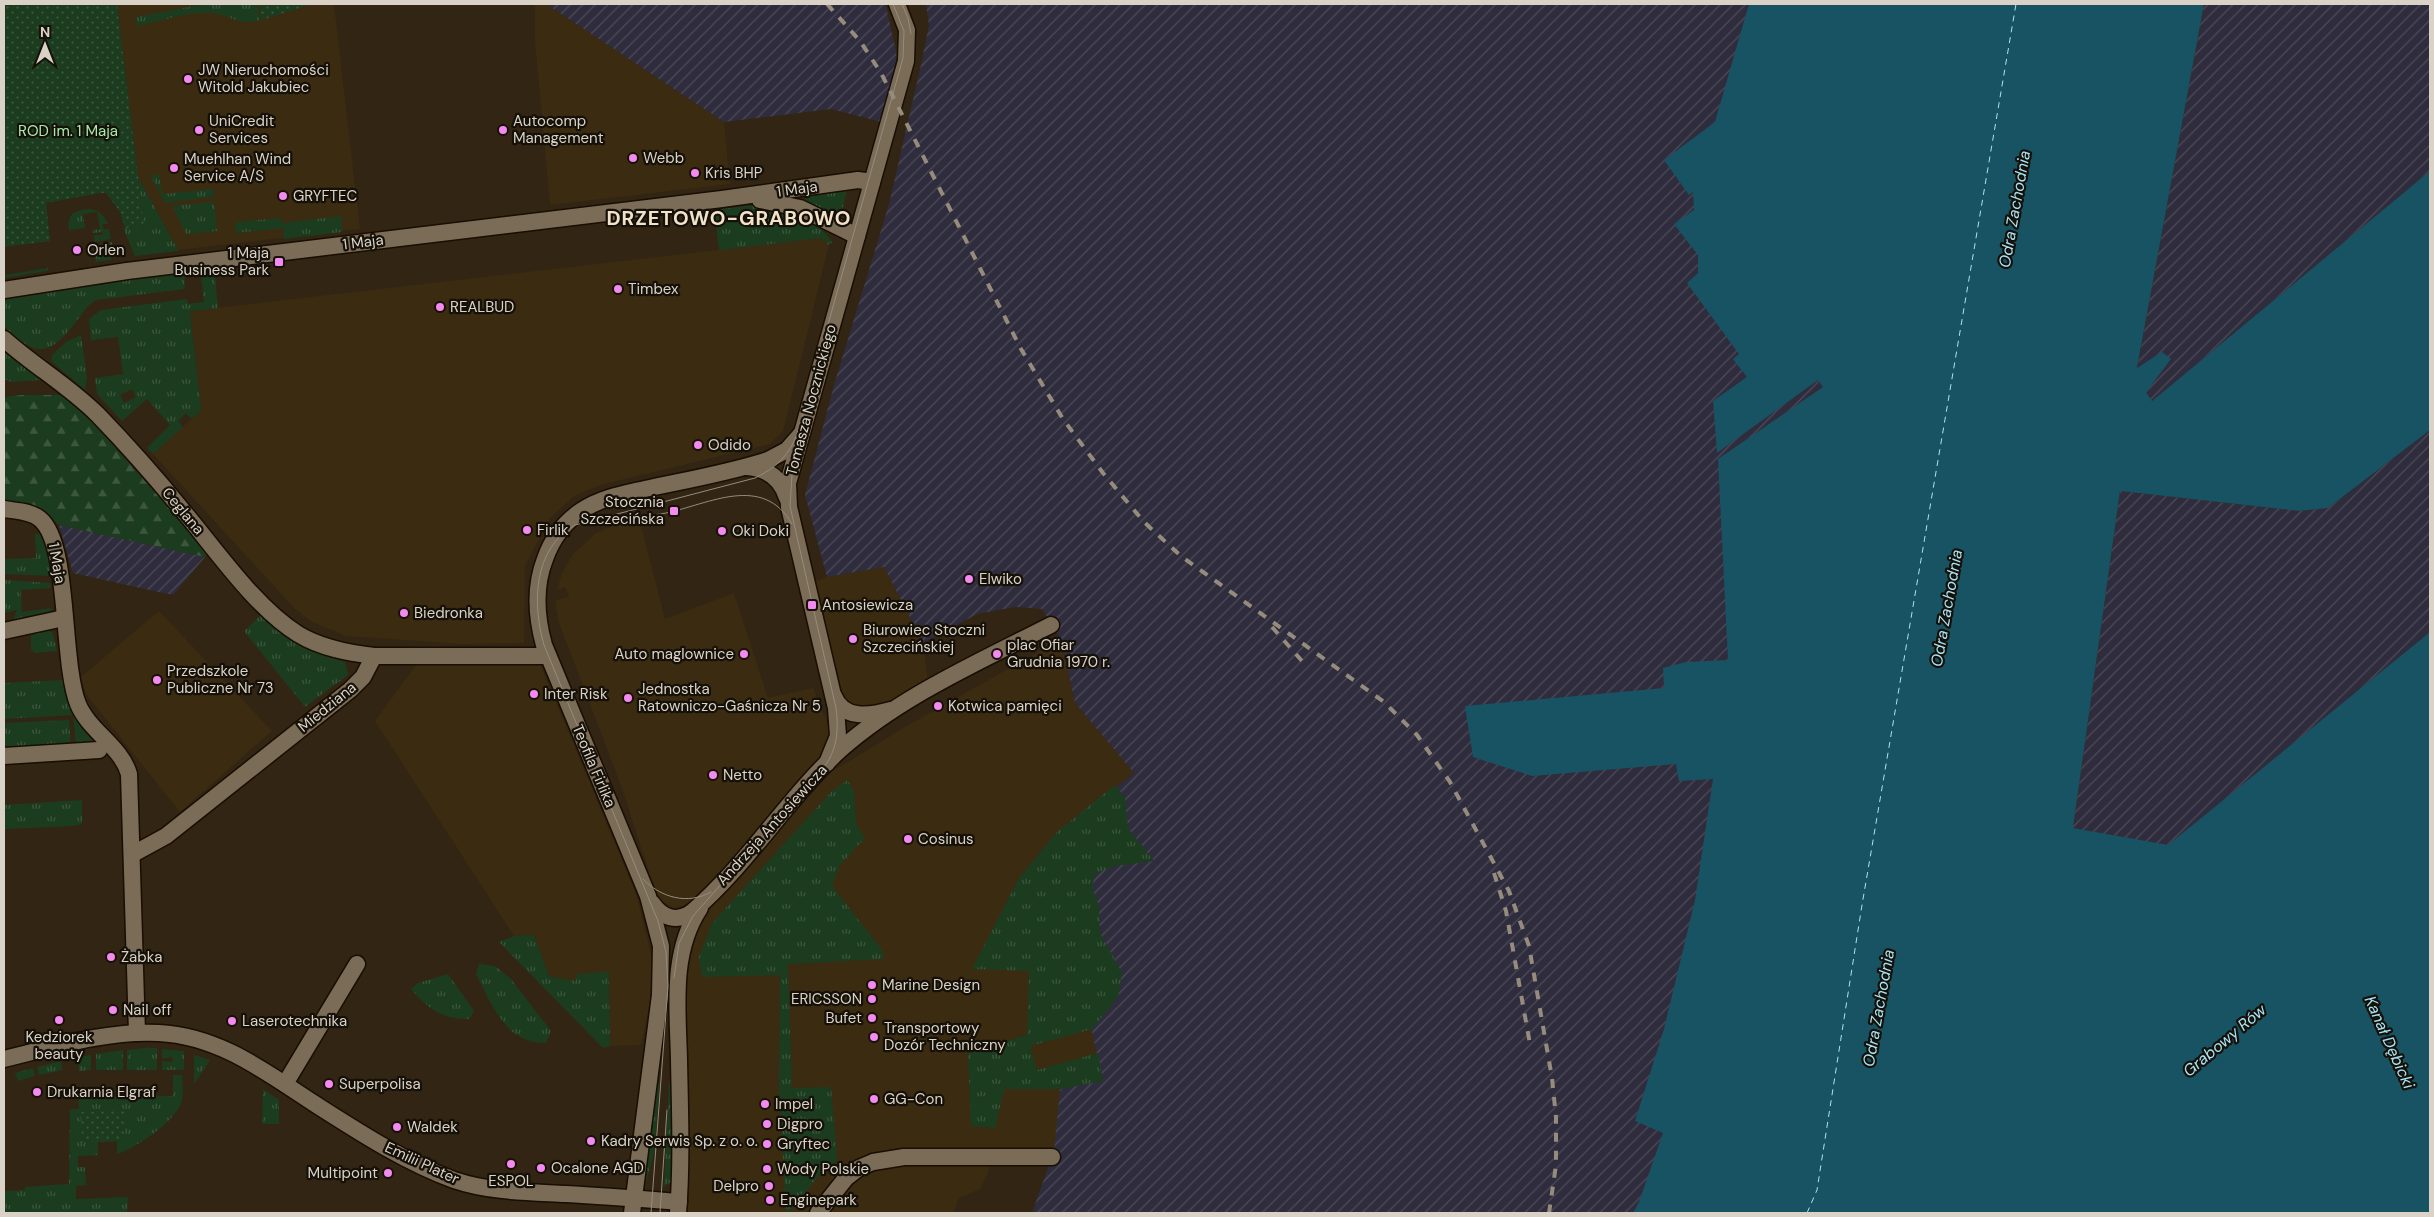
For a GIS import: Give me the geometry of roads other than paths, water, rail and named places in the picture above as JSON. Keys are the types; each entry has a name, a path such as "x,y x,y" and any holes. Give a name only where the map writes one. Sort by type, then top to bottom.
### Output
{"street":[{"name":"Tomasza Nocznickiego","path":"827,763 834,749 838,734 833,694 789,507 789,476 906,61 908,39 906,22 897,4"},
{"name":"1 Maja","path":"4,290 135,270 722,199 858,180 872,182"},
{"name":"1 Maja","path":"722,199 760,200 791,205 857,236"},
{"name":"Ceglana","path":"4,339 56,378 97,414 174,499 226,563 278,618 297,634 316,643 337,650 374,656"},
{"name":"Teofila Firlika","path":"633,1206 662,970 659,933 648,896 548,656 539,624 538,590 546,555 564,524 580,512 602,500 742,467 780,454 793,445 801,434"},
{"name":"Teofila Firlika","path":"742,467 765,470 776,478 783,487 789,507"},
{"name":"1 Maja","path":"4,508 39,518 52,535 57,554 64,618"},
{"path":"4,631 64,618 69,670 79,706 88,720 117,752 128,769 131,793 137,1033"},
{"name":"Andrzeja Antosiewicza","path":"648,896 657,910 673,918 689,914 706,898 827,763 854,739 925,691 1051,625"},
{"path":"374,656 548,656"},
{"name":"Miedziana","path":"133,854 166,836 350,690 363,676 374,656"},
{"name":"Andrzeja Antosiewicza","path":"833,694 839,705 846,711 855,714 867,715 898,708"},
{"path":"4,756 99,750"},
{"path":"633,1206 678,1208 679,970 685,936 706,898"},
{"path":"285,1084 357,964"},
{"name":"Emilii Plater","path":"4,1059 108,1036 137,1033 177,1035 212,1044 246,1060 389,1148 454,1180 500,1189 633,1206"},
{"path":"818,1213 846,1178 858,1168 873,1162 904,1157 1052,1157"}],"water":[{"path":"1749,4 2204,4 2137,368 2162,352 2171,359 2146,392 2152,401 2430,171 2430,430 2328,508 2299,511 2120,491 2073,828 2168,845 2430,632 2430,1213 1633,1213 1639,1202 1663,1133 1635,1121 1664,1029 1695,900 1713,779 1679,781 1676,764 1532,776 1473,757 1465,706 1664,688 1663,668 1686,662 1728,660 1718,459 1823,387 1818,380 1717,453 1713,401 1747,377 1733,359 1739,354 1687,283 1698,273 1698,255 1674,224 1694,210 1693,192 1689,195 1664,160 1715,122"}],"tram line":[{"path":"651,1213 668,986 666,952 658,921 544,645 538,612 539,578 551,548 561,535 575,525 755,478 776,465 791,447 798,431 903,58 904,31 893,4"},
{"path":"902,4 908,18 911,34"},
{"path":"674,978 679,943 693,916 822,770 831,756 836,741 836,708 790,506 792,475 804,432"},
{"path":"623,516 661,514 717,499 751,496 766,500 780,509 792,524"},
{"path":"643,879 658,891 675,898 693,898 711,892"},
{"path":"660,1213 667,1110"}],"railway":[{"path":"827,4 860,41 881,73 1021,349 1063,419 1103,473 1144,522 1182,557 1384,702 1417,735 1450,782 1509,891 1529,946 1552,1078 1556,1117 1556,1165 1549,1213"},
{"path":"1272,627 1302,661"},
{"path":"1494,873 1506,911 1530,1044"}],"place":[{"name":"JW Nieruchomości Witold Jakubiec","path":"188,79"},
{"name":"UniCredit Services","path":"199,130"},
{"name":"Autocomp Management","path":"503,130"},
{"name":"Webb","path":"633,158"},
{"name":"Muehlhan Wind Service A/S","path":"174,168"},
{"name":"Kris BHP","path":"695,173"},
{"name":"GRYFTEC","path":"283,196"},
{"name":"Orlen","path":"77,250"},
{"name":"1 Maja Business Park","path":"279,262"},
{"name":"Timbex","path":"618,289"},
{"name":"REALBUD","path":"440,307"},
{"name":"Odido","path":"698,445"},
{"name":"Stocznia Szczecińska","path":"674,511"},
{"name":"Firlik","path":"527,530"},
{"name":"Oki Doki","path":"722,531"},
{"name":"Elwiko","path":"969,579"},
{"name":"Antosiewicza","path":"812,605"},
{"name":"Biedronka","path":"404,613"},
{"name":"Biurowiec Stoczni Szczecińskiej","path":"853,639"},
{"name":"Auto maglownice","path":"744,654"},
{"name":"plac Ofiar Grudnia 1970 r.","path":"997,654"},
{"name":"Przedszkole Publiczne Nr 73","path":"157,680"},
{"name":"Inter Risk","path":"534,694"},
{"name":"Jednostka Ratowniczo-Gaśnicza Nr 5","path":"628,698"},
{"name":"Kotwica pamięci","path":"938,706"},
{"name":"Netto","path":"713,775"},
{"name":"Cosinus","path":"908,839"},
{"name":"Żabka","path":"111,957"},
{"name":"Marine Design","path":"872,985"},
{"name":"ERICSSON","path":"872,999"},
{"name":"Nail off","path":"113,1010"},
{"name":"Bufet","path":"872,1018"},
{"name":"Kedziorek beauty","path":"59,1020"},
{"name":"Laserotechnika","path":"232,1021"},
{"name":"Transportowy Dozór Techniczny","path":"874,1037"},
{"name":"Superpolisa","path":"329,1084"},
{"name":"Drukarnia Elgraf","path":"37,1092"},
{"name":"GG-Con","path":"874,1099"},
{"name":"Impel","path":"765,1104"},
{"name":"Digpro","path":"767,1124"},
{"name":"Waldek","path":"397,1127"},
{"name":"Kadry Serwis Sp. z o. o.","path":"591,1141"},
{"name":"Gryftec","path":"767,1144"},
{"name":"ESPOL","path":"511,1164"},
{"name":"Ocalone AGD","path":"541,1168"},
{"name":"Wody Polskie","path":"767,1169"},
{"name":"Multipoint","path":"388,1173"},
{"name":"Delpro","path":"769,1186"},
{"name":"Enginepark","path":"770,1200"}],"district":[{"name":"DRZETOWO-GRABOWO","path":"729,218"}],"park label":[{"name":"ROD im. 1 Maja","path":"68,131"}],"water label":[{"name":"Odra Zachodnia","path":"2014,209"},
{"name":"Odra Zachodnia","path":"1946,608"},
{"name":"Odra Zachodnia","path":"1878,1008"},
{"name":"Grabowy Rów","path":"2224,1040"},
{"name":"Kanał Dębicki","path":"2390,1042"}]}
